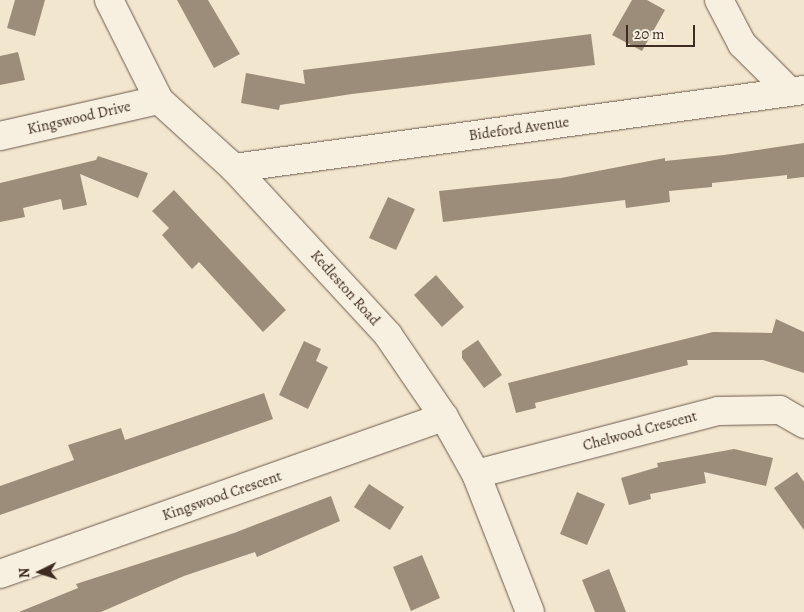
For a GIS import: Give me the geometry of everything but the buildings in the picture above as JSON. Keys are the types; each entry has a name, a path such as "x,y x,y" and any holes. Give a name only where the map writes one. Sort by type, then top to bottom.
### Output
{"street":[{"name":"Kedleston Road","path":"109,0 159,100 234,168 388,335 444,418 476,474 530,612"},
{"path":"719,0 742,44 797,91"},
{"name":"Bideford Avenue","path":"234,168 797,91"},
{"name":"Kingswood Drive","path":"0,136 159,100"},
{"name":"Chelwood Crescent","path":"476,474 718,411 780,410 804,424"},
{"name":"Kingswood Crescent","path":"0,574 444,418"}]}
